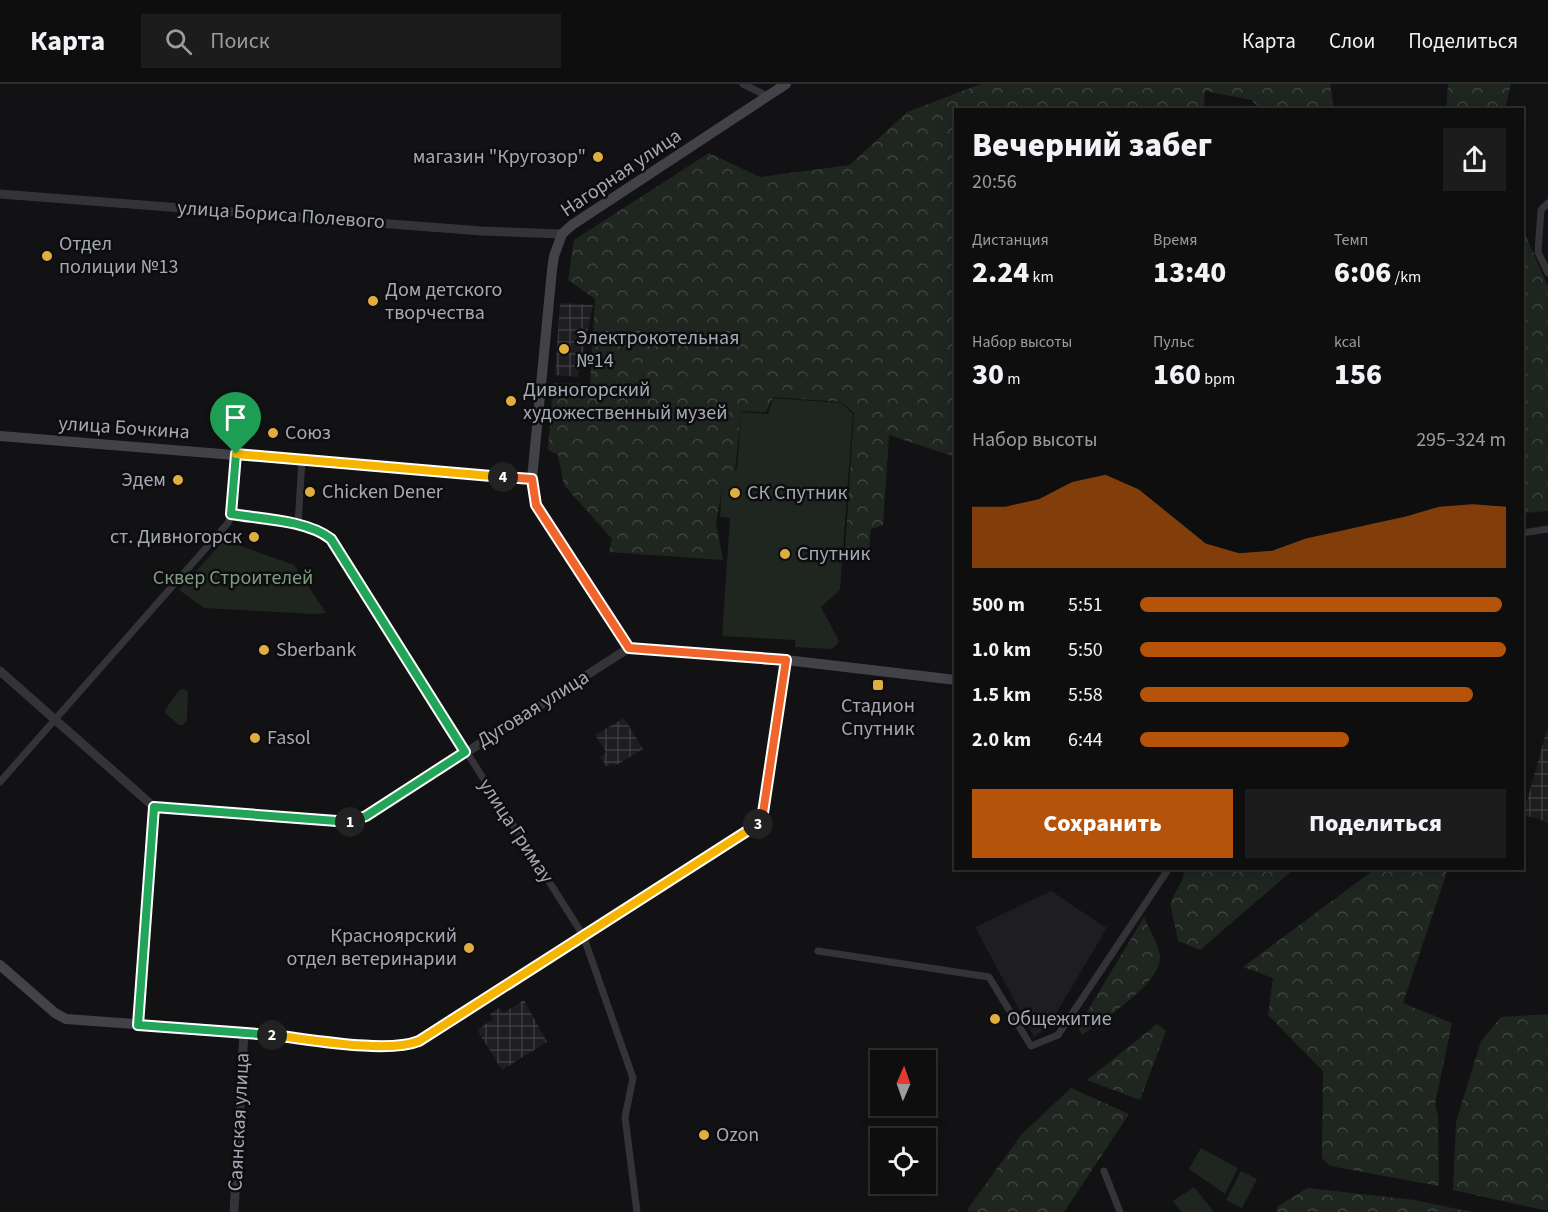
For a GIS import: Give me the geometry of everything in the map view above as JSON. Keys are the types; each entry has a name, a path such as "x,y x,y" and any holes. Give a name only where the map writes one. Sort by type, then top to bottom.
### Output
{"main road":[{"name":"Нагорная улица","path":"629,648 536,505 532,479 554,256 562,234 572,225 786,84"},
{"name":"улица Бочкина","path":"0,436 532,479"},
{"path":"629,648 786,660 954,680"},
{"path":"0,964 48,1007 66,1019 244,1032 336,1043 394,1046 411,1044 429,1035 760,822 786,660"}],"street":[{"path":"743,84 766,96"},
{"name":"улица Бориса Полевого","path":"0,194 483,231 562,234"},
{"path":"1548,203 1541,210 1538,252 1548,273"},
{"path":"0,782 228,523 231,514 236,454"},
{"path":"298,525 302,459"},
{"name":"улица Гримау","path":"231,514 298,525 322,532 331,539 583,935 633,1078 625,1117 637,1212"},
{"path":"1524,533 1548,529"},
{"name":"Дуговая улица","path":"154,807 355,821 372,813 629,648"},
{"path":"0,672 154,807 138,1025"},
{"path":"818,951 989,976 1031,1046 1058,1035 1168,870"},
{"name":"Саянская улица","path":"234,1212 244,1032"},
{"path":"1104,1171 1120,1212"}],"shaded area":[{"path":"560,303 593,305 578,377 555,375"},
{"path":"624,718 643,749 615,766 613,764 607,767 600,757 606,752 595,735"},
{"path":"1548,726 1548,822 1524,815"},
{"path":"1051,891 1107,928 1048,1027 1034,1037 975,927"},
{"path":"524,1000 547,1042 502,1070 477,1030 493,1019 490,1014 499,1008 503,1013"}],"green space":[{"path":"981,84 1330,84 1334,108 1260,108 1251,100 1205,91 1204,108 954,108 954,457 889,435 883,525 871,529 869,554 845,552 854,413 841,402 773,397 766,412 741,411 735,469 724,478 716,523 723,560 609,552 612,539 564,485 558,455 548,450 553,383 590,384 595,299 568,280 574,240 709,153 760,177 850,165 907,112"},
{"path":"1448,84 1511,84 1505,108 1446,108"},
{"path":"1526,236 1548,287 1548,511 1524,513 1524,259"},
{"name":"Спутник","path":"773,398 841,403 853,414 840,590 821,607 839,642 832,649 795,647 795,640 722,636 730,518 720,517 723,470 737,470 741,412 768,414"},
{"name":"Сквер Строителей","path":"224,540 294,565 326,613 204,608 179,590"},
{"path":"184,689 188,692 187,720 183,725 179,725 166,714 165,710 179,690"},
{"path":"1185,870 1293,870 1200,950 1178,941 1170,903"},
{"path":"1374,870 1448,870 1403,1003 1452,1023 1435,1104 1438,1116 1439,1186 1330,1166 1322,1158 1323,1071 1268,1015 1273,978 1243,967"},
{"path":"1144,917 1159,952 1158,967 1151,978 1129,1000 1082,1035 1078,1027"},
{"path":"1548,1014 1548,1211 1453,1190 1456,1122 1481,1041 1501,1017"},
{"path":"1157,1024 1166,1031 1140,1100 1087,1080"},
{"path":"1071,1088 1129,1114 1064,1212 970,1212 967,1210 1021,1135"},
{"path":"1201,1148 1238,1168 1225,1194 1189,1169"},
{"path":"1241,1171 1257,1179 1242,1208 1226,1200"},
{"path":"1194,1187 1214,1212 1182,1212 1173,1201"},
{"path":"1308,1188 1414,1200 1471,1212 1276,1212 1278,1206"}],"place":[{"name":"магазин \"Кругозор\"","path":"598,157"},
{"name":"Отдел полиции №13","path":"47,256"},
{"name":"Дом детского творчества","path":"373,301"},
{"name":"Электрокотельная №14","path":"564,349"},
{"name":"Дивногорский художественный музей","path":"511,401"},
{"name":"Союз","path":"273,433"},
{"name":"Эдем","path":"178,480"},
{"name":"Chicken Dener","path":"310,492"},
{"name":"СК Спутник","path":"735,493"},
{"name":"ст. Дивногорск","path":"254,537"},
{"name":"Спутник","path":"785,554"},
{"name":"Sberbank","path":"264,650"},
{"name":"Стадион Спутник","path":"878,685"},
{"name":"Fasol","path":"255,738"},
{"name":"Красноярский отдел ветеринарии","path":"469,948"},
{"name":"Общежитие","path":"995,1019"},
{"name":"Ozon","path":"704,1135"}],"route":[{"path":"236,454 532,479 536,505 629,648 786,660 760,822 429,1035 411,1044 394,1046 336,1043 269,1034 138,1025 154,807 351,822 372,813 465,752 331,539 322,532 298,525 231,514 236,454"}]}
